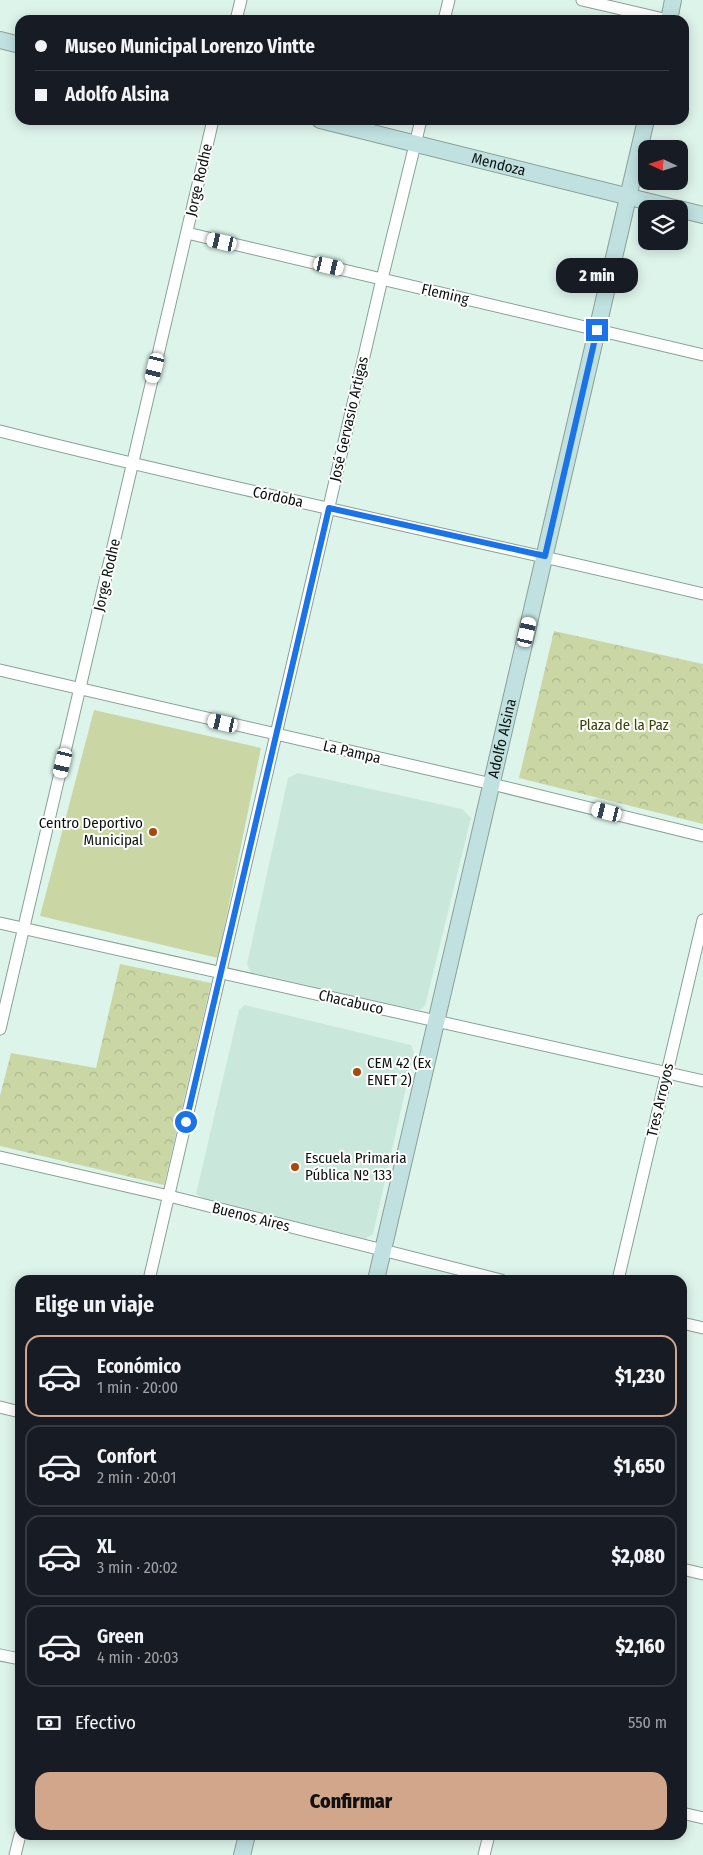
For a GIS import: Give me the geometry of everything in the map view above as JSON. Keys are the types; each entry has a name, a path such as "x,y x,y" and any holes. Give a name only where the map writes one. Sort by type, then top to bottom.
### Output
{"main road":[{"path":"669,15 673,0"},
{"path":"0,40 15,44"},
{"name":"Mendoza","path":"341,125 643,200"},
{"name":"Adolfo Alsina","path":"377,1275 645,125"},
{"name":"Mendoza","path":"688,211 703,215"},
{"path":"242,1855 246,1840"}],"street":[{"path":"237,15 241,0"},
{"path":"445,15 449,0"},
{"path":"582,0 646,15"},
{"name":"Jorge Rodhe","path":"0,1029 213,125"},
{"name":"José Gervasio Artigas","path":"150,1275 382,279 420,125"},
{"name":"Fleming","path":"187,233 703,355"},
{"name":"Córdoba","path":"0,431 132,465 545,556 703,594"},
{"name":"La Pampa","path":"0,670 492,784 703,836"},
{"name":"Tres Arroyos","path":"619,1275 703,920"},
{"name":"Chacabuco","path":"0,923 703,1081"},
{"name":"Buenos Aires","path":"0,1157 169,1196 481,1275"},
{"path":"687,1324 703,1328"},
{"path":"0,1408 15,1411"},
{"path":"687,1570 703,1574"},
{"path":"0,1655 15,1658"},
{"path":"687,1814 703,1818"},
{"path":"15,1855 19,1840"},
{"path":"484,1855 488,1840"}],"shaded area":[{"path":"298,773 462,809 471,818 425,1006 420,1010 251,973 247,964 288,778"},
{"path":"245,1005 411,1045 414,1052 373,1234 365,1239 206,1200 196,1194 239,1010"}],"green space":[{"name":"Plaza de la Paz","path":"554,631 703,664 703,824 519,778"},
{"name":"Centro Deportivo Municipal","path":"94,710 261,748 218,958 40,916"},
{"path":"120,964 211,983 164,1185 0,1146 0,1096 11,1053 96,1068"}],"place":[{"name":"Centro Deportivo Municipal","path":"153,832"},
{"name":"CEM 42 (Ex ENET 2)","path":"357,1072"},
{"name":"Escuela Primaria Pública Nº 133","path":"295,1167"}],"route":[{"path":"186,1122 329,508 545,556 597,330"}]}
